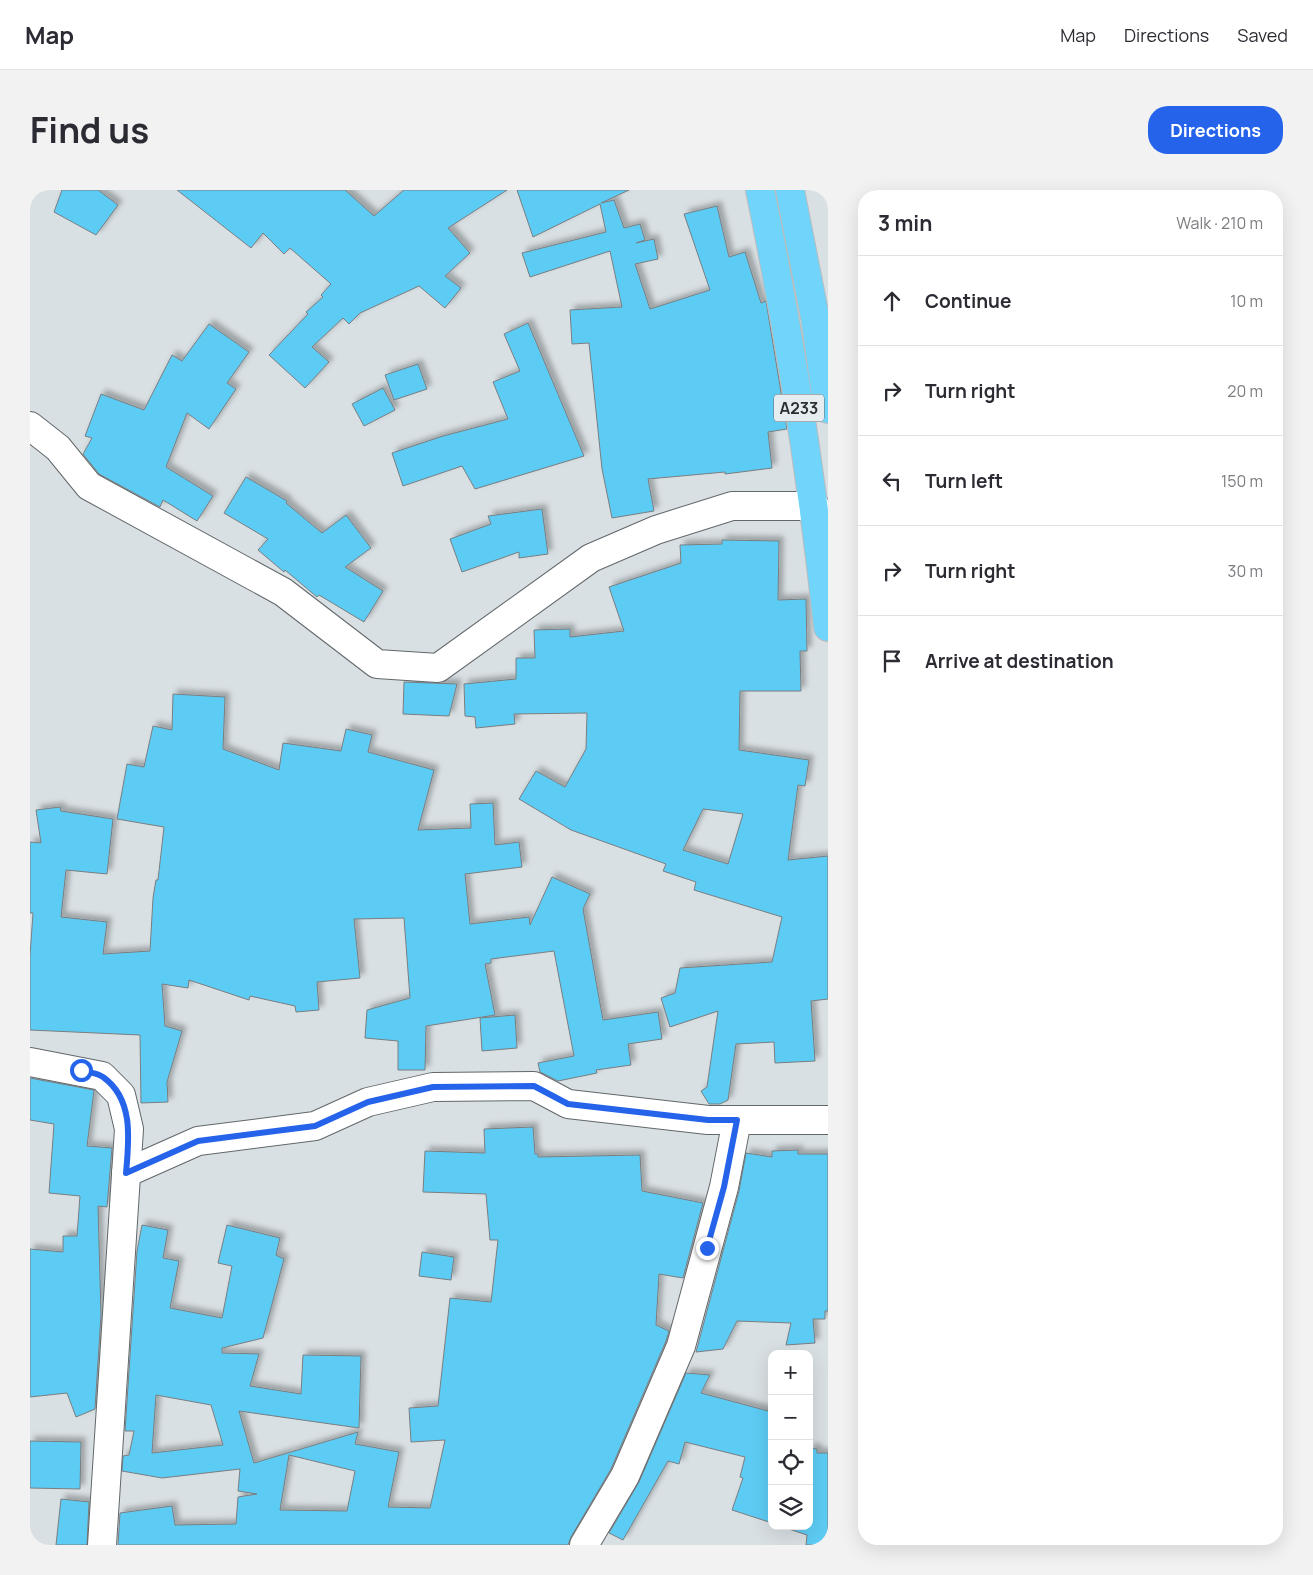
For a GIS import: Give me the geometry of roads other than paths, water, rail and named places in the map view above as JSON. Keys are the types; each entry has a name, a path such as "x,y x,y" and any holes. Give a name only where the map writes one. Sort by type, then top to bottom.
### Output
{"highway":[{"name":"A233","path":"760,190 781,290 815,506 828,627"},
{"name":"A233","path":"790,190 815,316 828,409"}],"street":[{"path":"30,426 58,448 89,486 283,592 377,664 438,668 591,558 656,530 732,506 815,506"},
{"path":"30,1062 102,1076 121,1095 130,1129 102,1545"},
{"path":"126,1173 198,1141 315,1126 368,1102 433,1087 534,1086 568,1104 708,1120 828,1120"},
{"path":"584,1545 625,1476 681,1346 724,1187 737,1120"}]}
